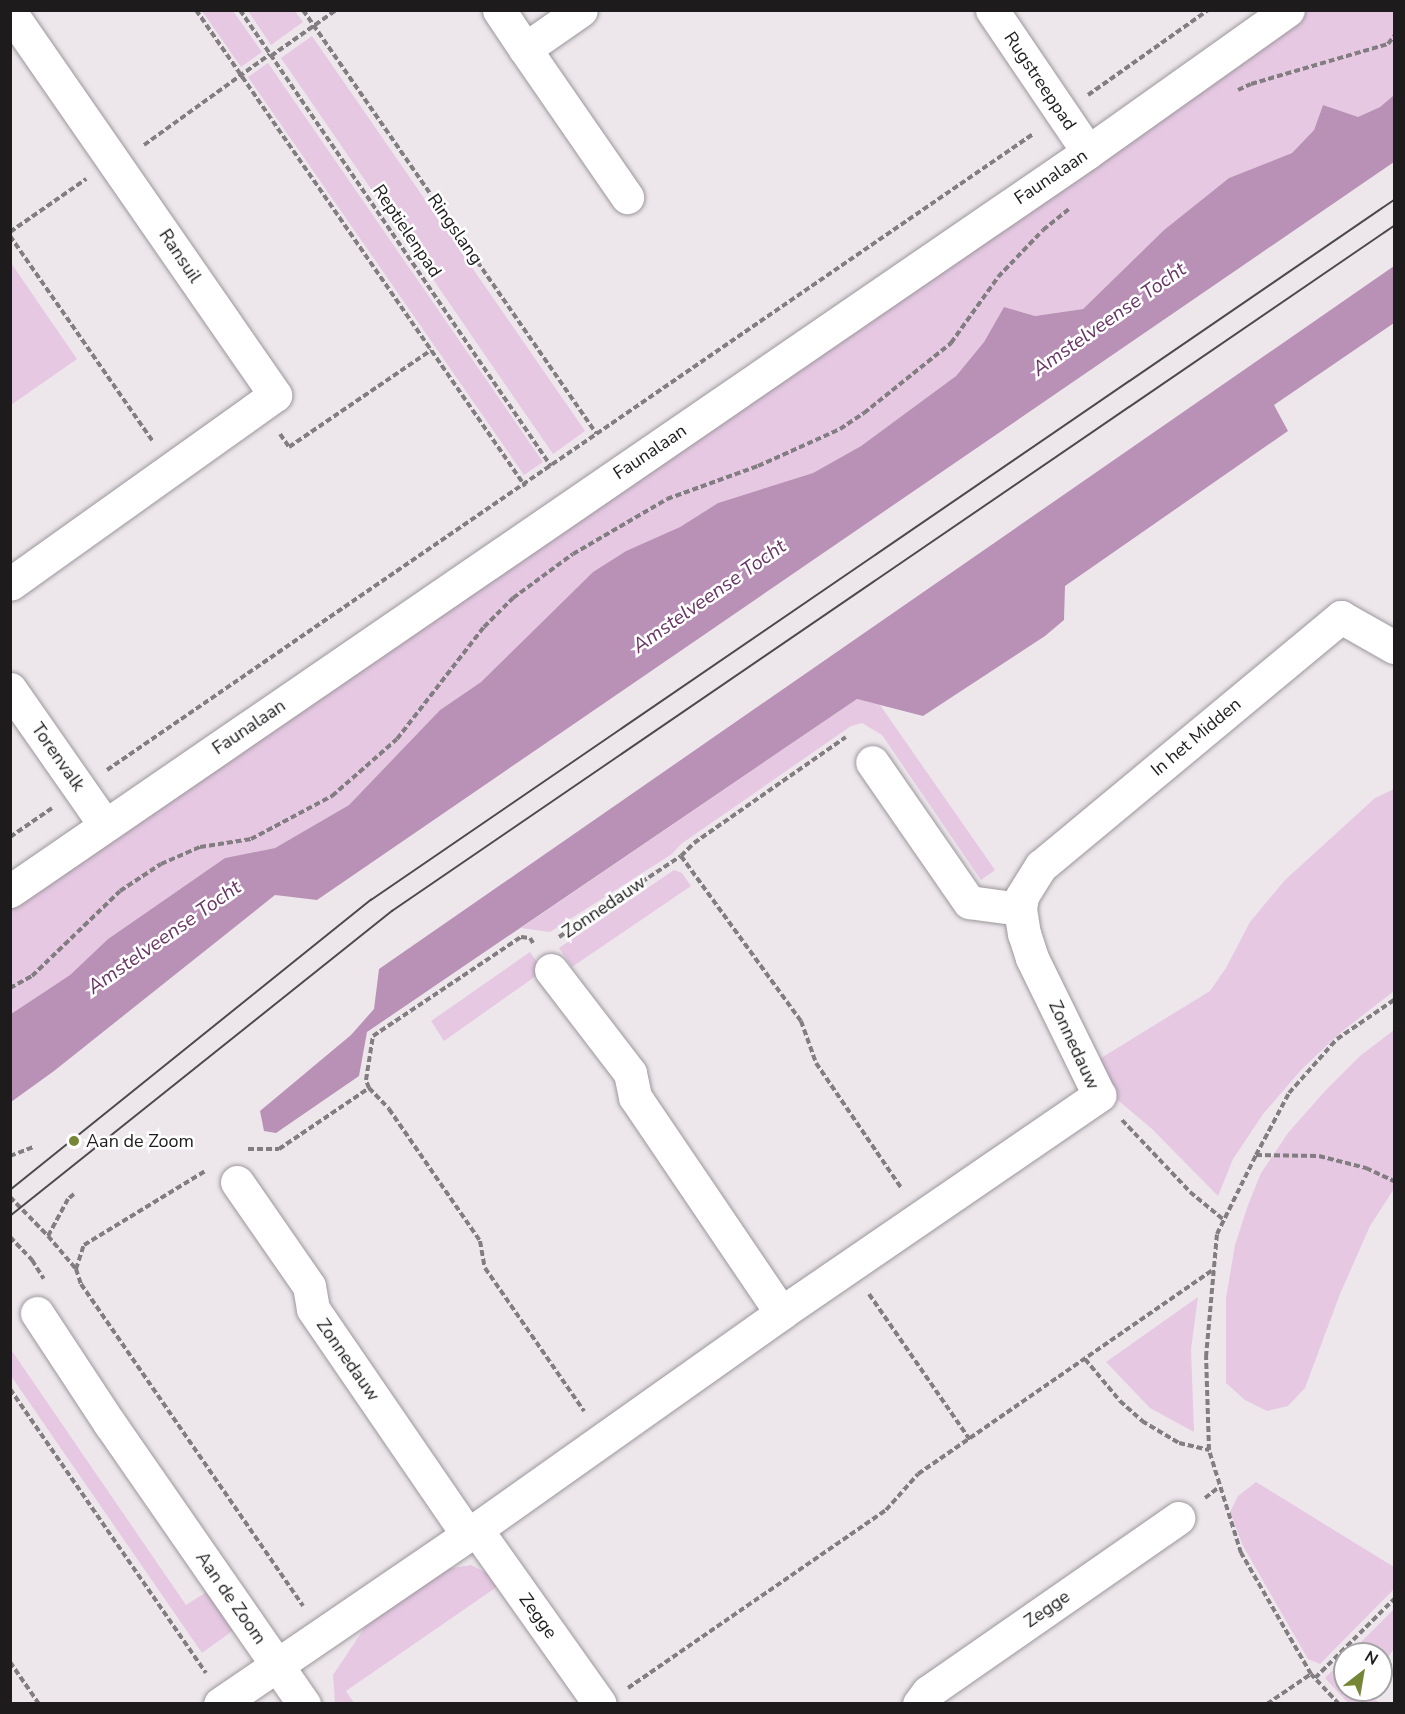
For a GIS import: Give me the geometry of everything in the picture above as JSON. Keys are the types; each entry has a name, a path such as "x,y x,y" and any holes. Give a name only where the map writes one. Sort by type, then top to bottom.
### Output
{"street":[{"path":"499,10 627,197"},
{"path":"525,49 581,10"},
{"name":"Rugstreeppad","path":"992,10 1088,152"},
{"name":"Faunalaan","path":"10,891 1088,152 1288,10"},
{"name":"Ransuil","path":"10,12 275,395 260,406"},
{"path":"10,584 260,406"},
{"name":"In het Midden","path":"1020,909 1022,896 1041,866 1341,616 1395,648"},
{"name":"Torenvalk","path":"10,689 105,825"},
{"path":"872,762 969,902 1020,909"},
{"name":"Zonnedauw","path":"215,1692 277,1664 472,1532 781,1312 1099,1095 1032,958 1024,933 1020,909"},
{"path":"548,950 630,1073 635,1097 781,1312"},
{"name":"Zonnedauw","path":"225,1175 309,1286 313,1309 472,1532"},
{"name":"Aan de Zoom","path":"37,1313 117,1434 304,1704"},
{"name":"Zegge","path":"919,1704 928,1692 1178,1518"},
{"name":"Zegge","path":"472,1532 612,1697"}],"path":[{"path":"196,10 525,486"},
{"name":"Reptielenpad","path":"240,10 552,466"},
{"name":"Ringslang","path":"303,10 596,433"},
{"path":"172,469 11,235 336,10"},
{"path":"10,837 525,486 596,433 1062,114 1208,10"},
{"path":"1234,93 1251,84 1388,44 1395,36"},
{"path":"10,988 32,976 120,891 161,864 200,847 251,839 332,796 397,739 484,627 513,598 573,554 668,499 695,491 813,442 864,413 951,344 998,277 1043,230 1072,206"},
{"path":"260,406 289,447 431,350"},
{"name":"Zonnedauw","path":"530,938 548,950 681,856 694,843 853,732"},
{"path":"681,856 801,1021 816,1063 921,1217"},
{"path":"521,937 373,1036 366,1080 369,1088 379,1095 480,1241 485,1268 603,1439"},
{"path":"1339,1704 1313,1676 1241,1553 1209,1450 1206,1357 1217,1234 1256,1155 1289,1093 1337,1039 1395,1000"},
{"path":"279,1149 369,1088"},
{"path":"1099,1095 1190,1192 1224,1220"},
{"path":"10,1155 34,1147"},
{"path":"1256,1155 1319,1156 1366,1168 1395,1181"},
{"path":"76,1269 84,1245 225,1175"},
{"path":"48,1236 68,1199 74,1194"},
{"path":"10,1197 76,1269 81,1284 322,1633"},
{"path":"850,1266 970,1440"},
{"path":"612,1697 886,1510 918,1474 1214,1269"},
{"path":"1085,1359 1120,1401 1142,1421 1179,1443 1209,1450"},
{"path":"10,1389 215,1692"},
{"path":"1267,1704 1313,1676 1395,1599"},
{"path":"10,1662 39,1704"}],"shaded area":[{"path":"202,11 233,11 262,52 241,67"},
{"path":"248,11 295,11 303,22 271,45"},
{"path":"1286,11 1394,11 1394,95 1380,107 1357,118 1323,105 1314,130 1292,153 1229,178 1164,230 1083,309 1035,316 1004,307 984,342 956,376 861,446 813,473 718,503 680,527 626,551 593,572 481,682 440,710 349,805 275,848 225,858 108,939 70,975 11,1014 11,890"},
{"path":"312,36 585,431 553,454 281,58"},
{"path":"268,63 543,462 524,475 248,77"},
{"path":"11,263 77,359 10,405"},
{"path":"857,699 880,705 995,870 981,880 882,735 862,723 851,726 681,844 672,854 550,932 521,928"},
{"path":"1394,789 1394,991 1340,1033 1301,1070 1263,1114 1233,1159 1218,1196 1152,1129 1094,1080 1098,1074 1101,1058 1210,991 1226,968 1250,922 1285,880 1375,798"},
{"path":"674,870 682,873 691,886 572,967 559,948"},
{"path":"530,952 543,971 444,1041 431,1021"},
{"path":"1394,1030 1394,1189 1370,1226 1340,1294 1305,1388 1288,1406 1267,1411 1245,1400 1226,1383 1226,1298 1235,1245 1248,1205 1261,1173 1288,1133 1360,1056"},
{"path":"1198,1297 1191,1349 1194,1432 1150,1408 1106,1362"},
{"path":"10,1348 186,1605 208,1591 235,1629 202,1653 11,1376"},
{"path":"1256,1482 1394,1567 1394,1589 1342,1642 1333,1642 1333,1651 1320,1664 1308,1659 1243,1546 1230,1512 1238,1496"},
{"path":"471,1565 498,1579 501,1584 346,1691 354,1703 335,1703 333,1675 369,1621 439,1570"},
{"path":"1394,1609 1393,1650 1393,1642 1361,1642"},
{"path":"1333,1670 1333,1687 1325,1678"},
{"path":"1347,1702 1381,1703 1348,1703"}],"water":[{"name":"Amstelveense Tocht","path":"1394,95 1394,162 317,900 275,895 54,1071 11,1102 11,1014 70,975 108,939 225,858 275,848 349,805 440,710 481,682 593,572 626,551 680,527 718,503 813,473 861,446 956,376 984,342 1004,307 1035,316 1083,309 1164,230 1229,178 1292,153 1314,130 1323,105 1358,117 1380,107"},
{"path":"1394,266 1394,323 1274,405 1288,431 1065,586 1064,620 1045,636 923,716 857,699 367,1032 359,1076 276,1133 264,1131 260,1111 351,1035 374,1009 379,969"}],"tram line":[{"path":"10,1190 371,900 1394,200"},
{"path":"10,1216 392,911 1394,226"}],"place":[{"name":"Aan de Zoom","path":"74,1141"}]}
